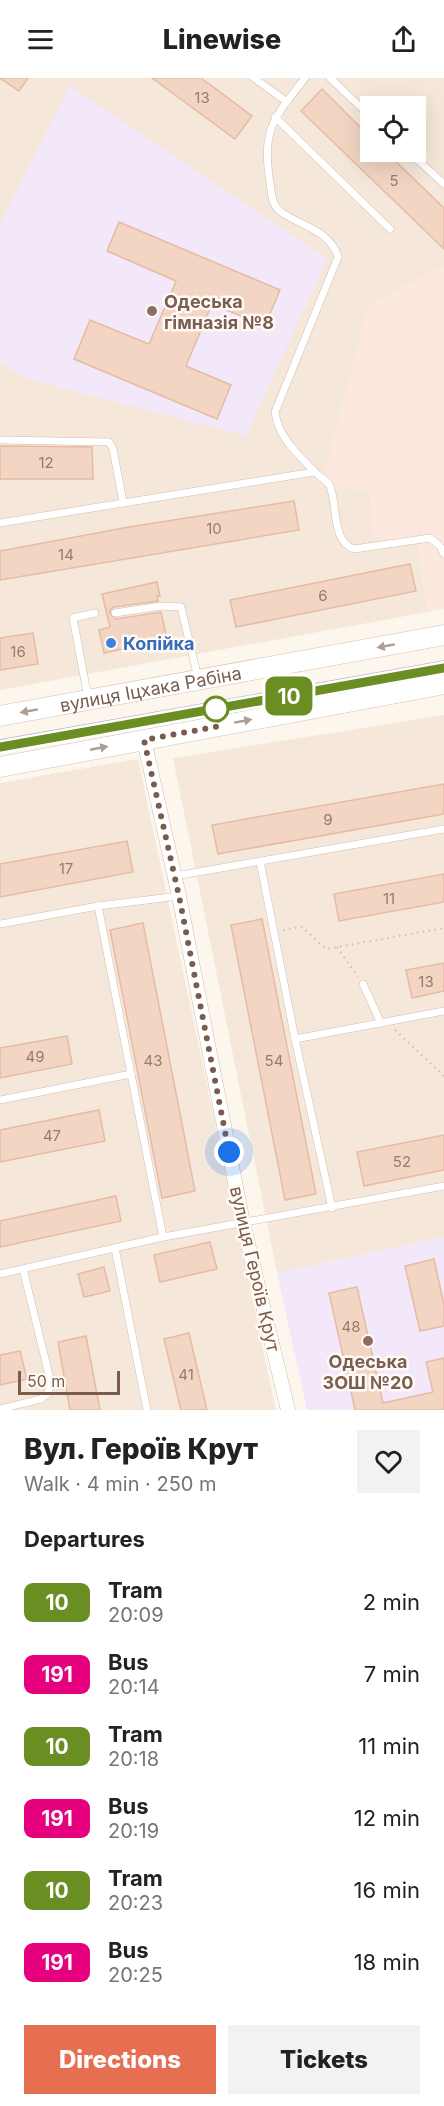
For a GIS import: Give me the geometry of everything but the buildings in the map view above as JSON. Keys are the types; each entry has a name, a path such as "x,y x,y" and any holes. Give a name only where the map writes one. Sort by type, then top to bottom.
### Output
{"main road":[{"name":"вулиця Іцхака Рабіна","path":"0,716 444,635"},
{"path":"0,768 444,684"}],"street":[{"name":"вулиця Героїв Крут","path":"144,740 175,876 243,1222 288,1410"}],"lane":[{"path":"254,78 287,102"},
{"path":"305,78 275,117 268,136 267,164 274,206 282,213 327,237 335,247 338,257 275,412 277,423 283,438 329,485 340,537 347,546 354,549 430,538 440,546 444,554"},
{"path":"330,78 360,106"},
{"path":"275,117 390,229"},
{"path":"420,162 444,184"},
{"path":"0,440 109,442 113,449 123,502"},
{"path":"0,523 314,472"},
{"path":"115,613 161,606 181,607 199,680"},
{"path":"89,700 72,618 95,613"},
{"path":"175,876 444,829"},
{"path":"260,861 295,1039 332,1208"},
{"path":"0,924 98,906 179,896"},
{"path":"98,906 164,1238"},
{"path":"363,984 384,1023"},
{"path":"295,1039 444,1011"},
{"path":"0,1100 131,1074"},
{"path":"0,1274 243,1222 332,1208 444,1186"},
{"path":"116,1248 147,1410"},
{"path":"0,1409 41,1399 48,1393 51,1383 23,1269"}],"path":[{"path":"274,931 302,927 326,949 444,928"},
{"path":"337,947 363,984"},
{"path":"384,1023 444,1076"}],"shaded area":[{"path":"0,78 444,78 444,268 433,270 323,486 369,490 417,540 428,612 0,690"},
{"name":"Одеська гімназія №8","path":"70,86 327,259 246,436 28,379 0,363 0,224"},
{"path":"444,268 444,609 428,612 417,540 374,547 369,490 322,486 367,307 433,270"},
{"path":"444,715 444,1237 277,1273 173,758"},
{"path":"138,759 276,1410 0,1410 0,783"},
{"name":"Одеська ЗОШ №20","path":"444,1237 444,1410 307,1410 277,1273"}],"tram line":[{"path":"0,740 444,661"},
{"name":"10","path":"0,747 444,668"}],"place":[{"name":"Одеська гімназія №8","path":"152,311"},
{"name":"Копійка","path":"111,643"},
{"name":"Одеська ЗОШ №20","path":"368,1341"}],"route":[{"path":"216,709 220,726 144,740 179,896 229,1152"}]}
